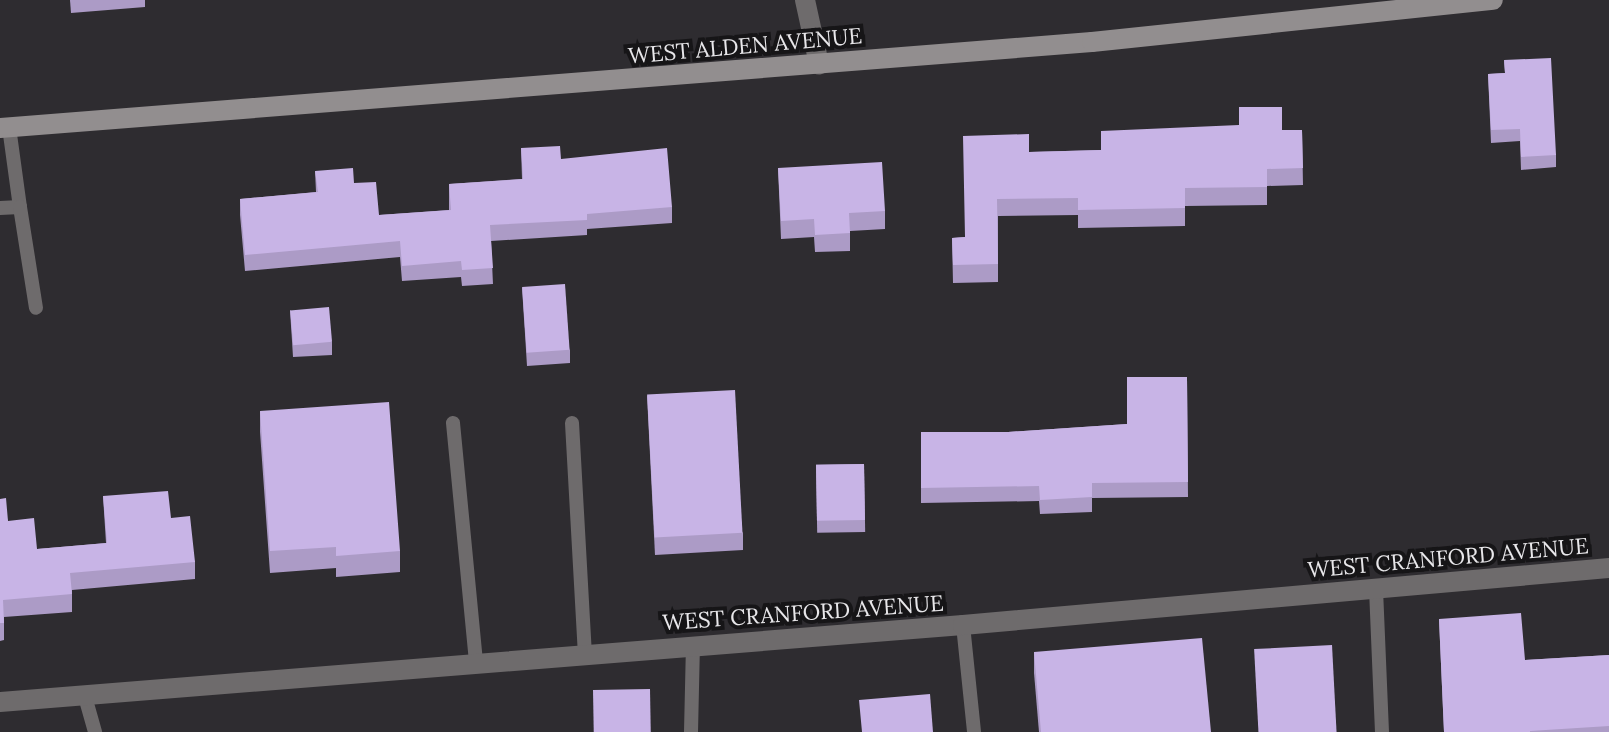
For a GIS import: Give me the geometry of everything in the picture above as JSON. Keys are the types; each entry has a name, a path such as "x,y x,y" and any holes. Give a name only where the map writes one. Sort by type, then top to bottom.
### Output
{"street":[{"path":"805,0 819,64"},
{"name":"WEST ALDEN AVENUE","path":"5,127 1092,42 1493,0"},
{"name":"WEST CRANFORD AVENUE","path":"0,702 963,625 1609,568"}],"lane":[{"path":"5,127 36,308"},
{"path":"0,208 20,207"},
{"path":"453,423 476,662"},
{"path":"572,423 585,654"},
{"path":"1376,589 1382,732"},
{"path":"963,625 974,732"},
{"path":"691,732 693,645"},
{"path":"84,693 95,732"}],"building":[{"path":"1551,58 1556,155 1521,157 1520,129 1491,130 1488,74 1505,73 1504,60"},
{"path":"1239,107 1282,107 1282,130 1302,130 1303,168 1267,169 1267,187 1185,188 1185,208 1078,210 1078,198 997,199 998,264 953,265 952,238 965,237 963,136 1029,134 1029,152 1101,150 1101,131 1239,125"},
{"path":"560,146 561,159 667,148 672,207 587,214 587,220 490,225 493,268 462,270 461,261 402,266 400,241 245,255 240,199 318,192 315,171 353,168 354,183 376,182 379,215 451,210 449,184 523,179 521,148"},
{"path":"882,162 885,211 849,213 850,233 815,235 814,219 781,221 778,168"},
{"path":"565,284 570,350 527,353 522,287"},
{"path":"329,307 332,342 293,345 290,310"},
{"path":"1127,377 1187,377 1188,482 1092,483 1092,497 1040,500 1039,486 921,488 921,432 1008,432 1127,424"},
{"path":"735,390 742,533 655,537 647,395"},
{"path":"389,402 400,551 336,556 336,547 270,551 260,411"},
{"path":"864,464 865,520 817,521 816,465"},
{"path":"168,491 171,518 190,516 195,562 70,573 72,594 3,600 4,623 0,623 0,499 6,498 8,521 34,518 37,549 107,543 103,496"},
{"path":"1521,613 1525,660 1609,655 1609,726 1530,732 1444,732 1439,619"},
{"path":"1202,638 1211,732 1041,732 1034,652"},
{"path":"1332,645 1337,732 1258,732 1254,649"},
{"path":"650,689 651,732 594,732 593,690"},
{"path":"930,694 933,732 862,732 859,700"}]}
